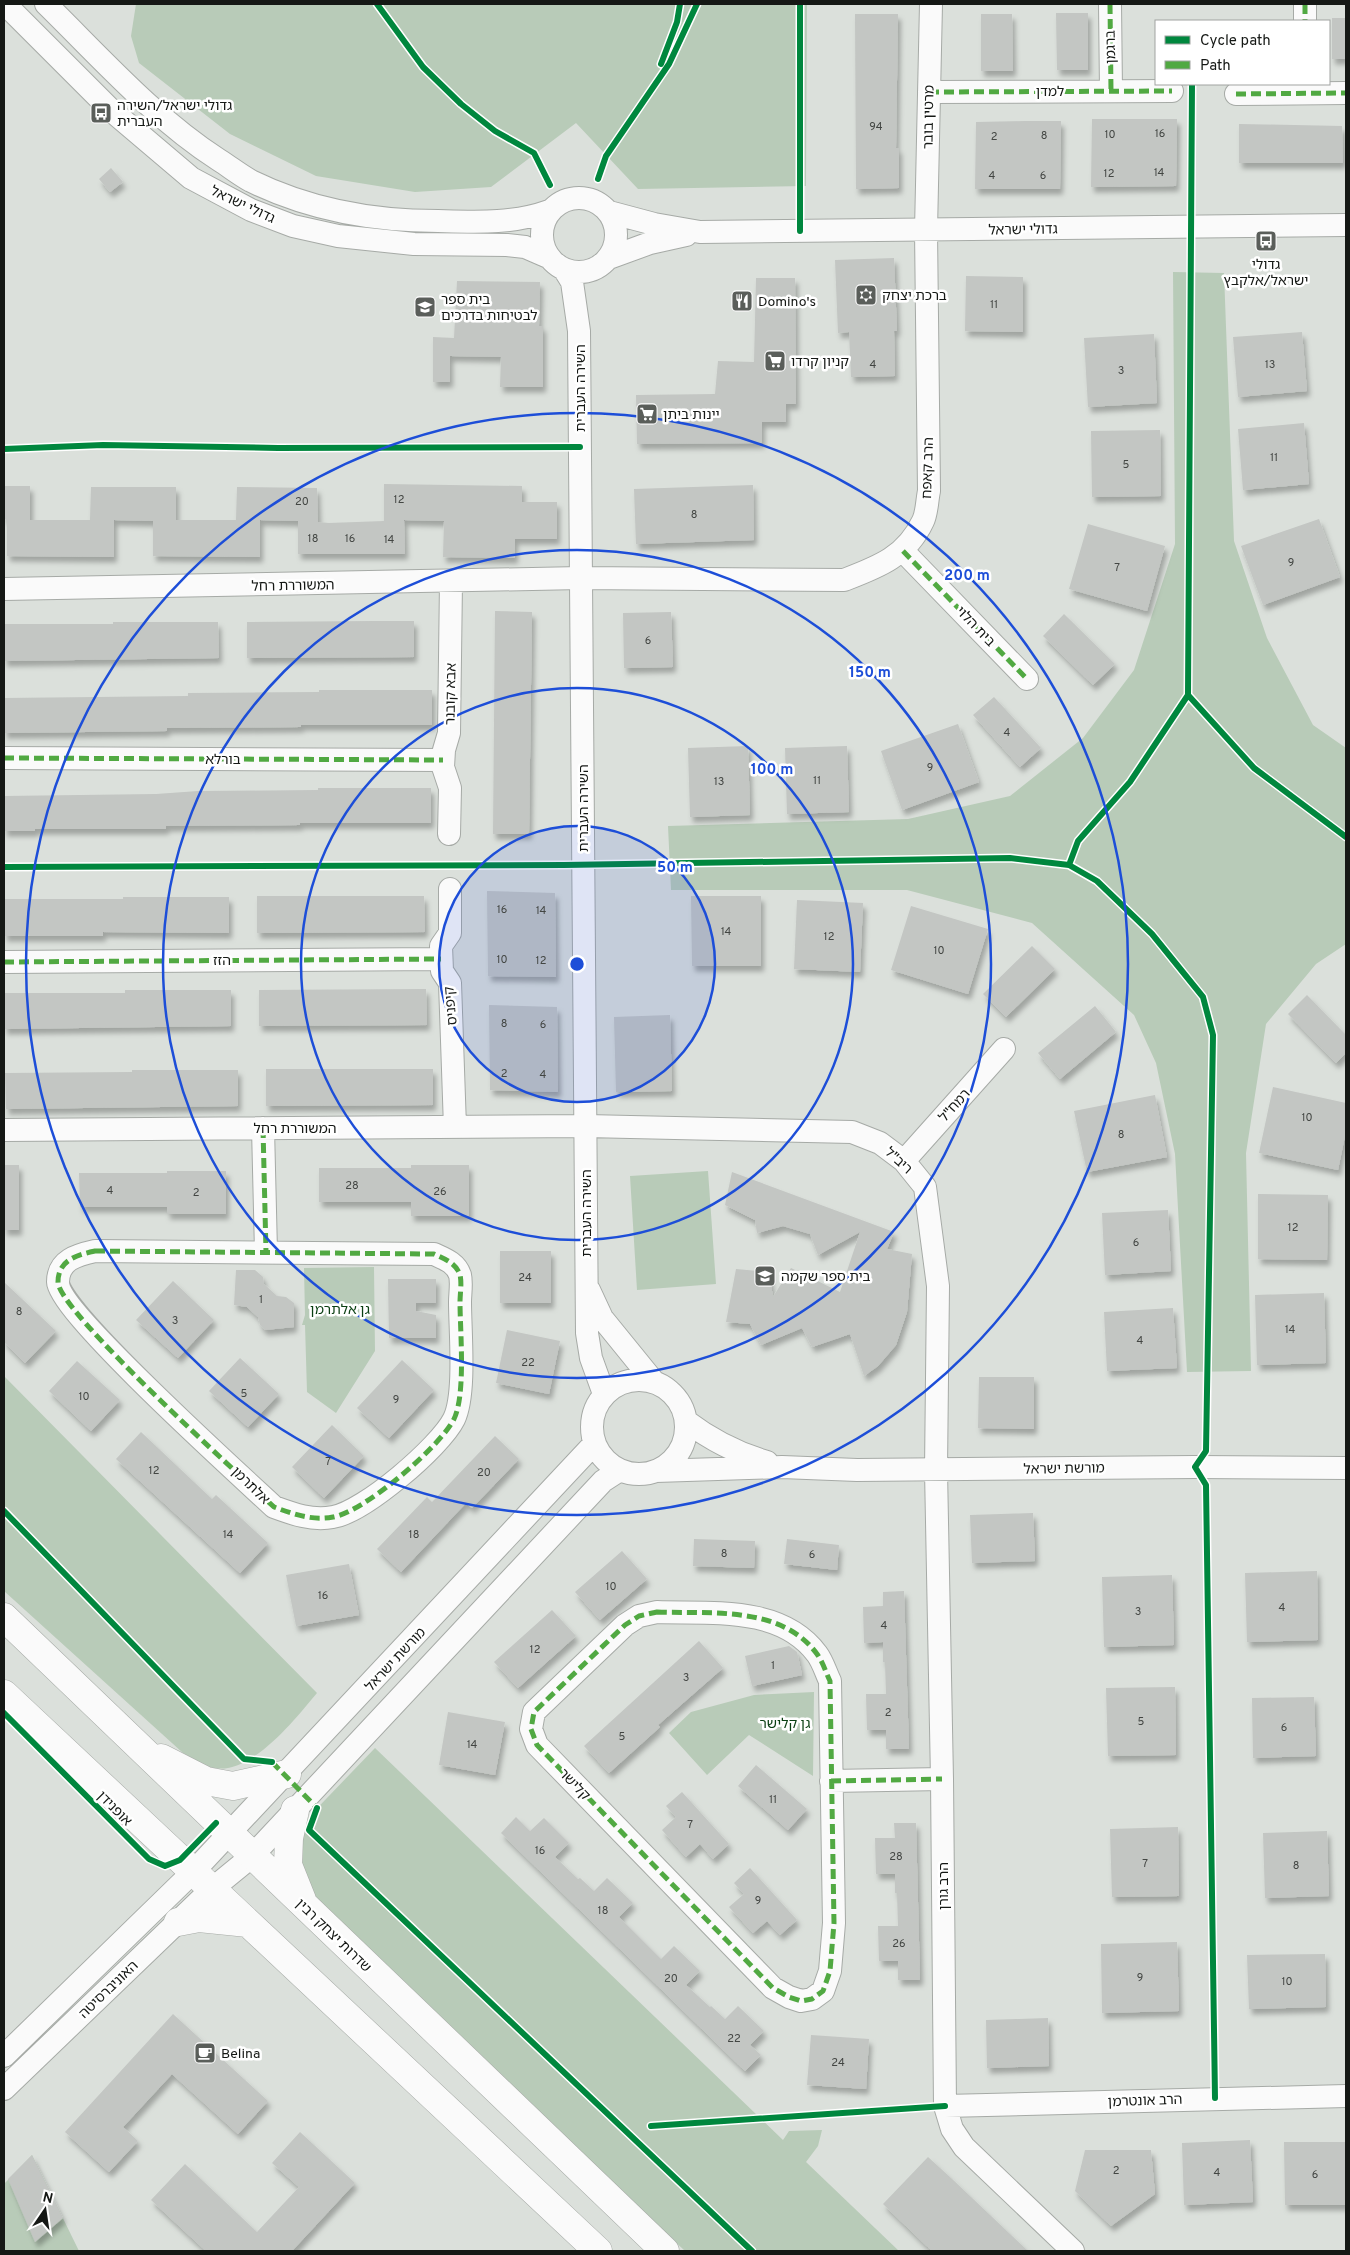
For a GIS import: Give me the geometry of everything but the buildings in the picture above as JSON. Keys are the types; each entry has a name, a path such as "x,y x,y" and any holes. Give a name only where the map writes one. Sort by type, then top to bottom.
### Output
{"main road":[{"name":"שדרות יצחק רבין","path":"4,1617 251,1857 665,2251"},
{"path":"4,1694 598,2251"},
{"path":"133,1743 206,1781 233,1786 287,1774"},
{"path":"295,1810 289,1838 288,1865 305,1908"},
{"path":"178,1922 199,1918 248,1923"}],"street":[{"name":"גדולי ישראל","path":"5,4 112,111 191,178 251,210 293,226 338,236 414,244 507,245 525,247 556,263"},
{"name":"גדולי ישראל","path":"46,4 127,84 189,140 250,180 297,201 353,214 415,221 497,222 528,219 549,211"},
{"name":"מרטין בובר","path":"926,230 931,4"},
{"name":"ברגמן","path":"1110,4 1111,91"},
{"path":"1305,4 1305,20"},
{"path":"1236,94 1307,88 1346,93"},
{"name":"למדן","path":"929,92 1172,91"},
{"path":"580,197 601,204 609,212 615,223 617,235 614,247 604,263 582,272 556,263 543,246 541,234 543,222 549,211 558,204 580,197"},
{"name":"גדולי ישראל","path":"609,212 654,224 700,232 1346,225"},
{"name":"הרב קאפח","path":"582,578 844,580 878,567 903,551 923,520 928,490 926,230"},
{"name":"גדולי ישראל","path":"604,263 650,243 700,232"},
{"name":"השירה העברית","path":"556,263 572,282 579,332 587,1333 589,1349 604,1394"},
{"name":"השירה העברית","path":"579,332 591,280 604,263"},
{"name":"בית הלוי","path":"903,551 1027,679"},
{"name":"המשוררת רחל","path":"4,589 451,582 582,578"},
{"name":"אבא קובנר","path":"449,834 450,788 443,760 450,733 451,582"},
{"name":"בורלא","path":"4,758 443,760"},
{"path":"441,959 441,946 450,932 450,889"},
{"name":"הזז","path":"4,962 441,959"},
{"name":"קיפניס","path":"441,959 442,971 450,983 455,1127"},
{"name":"רמח\"ל","path":"904,1161 1004,1049"},
{"name":"המשוררת רחל","path":"4,1130 586,1126"},
{"name":"ריב\"ל","path":"586,1126 852,1132 880,1143 904,1161 925,1187 938,1286 936,1470"},
{"path":"263,1128 266,1252"},
{"name":"אלתרמן","path":"95,1251 266,1252 434,1254 450,1261 460,1275 460,1354 458,1400 455,1417 446,1433 384,1491 361,1506 333,1517 302,1517 274,1507 99,1339 67,1303 58,1284 60,1270 66,1261 77,1255 95,1251"},
{"name":"השירה העברית","path":"587,1285 602,1318 654,1382"},
{"path":"628,1381 654,1382 676,1397 682,1409 686,1421 682,1446 676,1457 656,1471 633,1474 620,1470 600,1455 594,1444 591,1432 592,1418 596,1405 604,1394 615,1386 628,1381"},
{"name":"מורשת ישראל","path":"686,1421 709,1438 740,1454 782,1466"},
{"name":"מורשת ישראל","path":"202,1881 229,1835 594,1444"},
{"name":"מורשת ישראל","path":"656,1471 782,1466 857,1470 1186,1467 1346,1468"},
{"path":"202,1881 251,1857 603,1481 620,1470"},
{"name":"הרב גורן","path":"936,1470 942,1780 945,2106 952,2129 964,2147 1074,2251"},
{"name":"קלישר","path":"657,1612 742,1615 768,1620 796,1632 818,1654 830,1682 831,1781 834,1923 830,1971 823,1991 812,1999 801,2001 773,1988 537,1745 531,1729 534,1712 590,1656 625,1625 639,1616 657,1612"},
{"path":"831,1781 942,1780"},
{"name":"האוניברסיטה","path":"4,2089 178,1922 202,1881"},
{"name":"האוניברסיטה","path":"4,2056 202,1881"},
{"name":"הרב אונטרמן","path":"945,2106 1346,2096"}],"green space":[{"path":"136,4 807,4 806,186 638,189 576,123 491,187 415,192 316,176 230,134 139,63 131,36"},
{"path":"1173,272 1224,273 1234,541 1267,638 1313,725 1346,748 1346,944 1316,964 1266,1024 1246,1153 1251,1371 1187,1372 1175,1154 1156,1063 1134,1015 1032,923 907,890 671,890 668,826 908,819 1010,796 1083,738 1134,670 1175,544"},
{"path":"708,1171 716,1284 637,1290 630,1176"},
{"name":"גן אלתרמן","path":"374,1267 375,1351 336,1413 307,1392 305,1325 302,1325 305,1315 304,1268"},
{"path":"4,1376 317,1693 284,1731 255,1756 240,1764 225,1768 210,1767 183,1753 4,1591"},
{"name":"גן קלישר","path":"814,1692 813,1776 749,1735 707,1775 669,1733 691,1712 754,1695"},
{"path":"375,1748 783,2140 789,2131 822,2130 818,2146 806,2162 899,2251 685,2251 318,1904 297,1858 302,1824"},
{"path":"32,2155 79,2251 4,2251 4,2184"}],"marked path":[{"path":"1110,4 1111,91"},
{"path":"1305,4 1305,20"},
{"path":"929,92 1172,91"},
{"path":"1236,94 1346,93"},
{"path":"903,551 1027,679"},
{"path":"4,758 443,760"},
{"path":"4,962 441,959"},
{"path":"263,1128 266,1252"},
{"path":"95,1251 434,1254 456,1267 461,1281 461,1379 458,1408 454,1419 434,1445 400,1477 363,1504 347,1513 333,1517 318,1518 295,1514 274,1507 154,1394 87,1325 66,1299 58,1282 61,1268 75,1257 95,1251"},
{"path":"657,1612 743,1615 784,1627 802,1638 817,1654 830,1681 834,1923 830,1971 823,1991 812,1999 801,2001 773,1988 537,1745 531,1729 534,1712 625,1625 639,1616 657,1612"},
{"path":"272,1762 317,1808"},
{"path":"831,1781 942,1779"}],"cycle path":[{"path":"377,4 423,67 461,104 495,131 534,153 550,185"},
{"path":"661,64 677,22 680,4"},
{"path":"598,179 606,156 669,64 697,4"},
{"path":"800,4 800,231"},
{"path":"1192,85 1188,695 1254,768 1346,837"},
{"path":"4,449 103,445 278,448 580,447"},
{"path":"1069,865 1078,841 1130,782 1188,695"},
{"path":"4,867 564,865 1010,858 1069,865 1097,881 1152,934 1203,997 1213,1035 1206,1451 1195,1467 1206,1485 1215,2098"},
{"path":"4,1511 244,1759 272,1762"},
{"name":"אופנידן","path":"4,1713 149,1859 165,1866 180,1860 216,1823"},
{"path":"317,1808 309,1830 752,2251"},
{"path":"651,2126 945,2106"}],"place":[{"name":"גדולי ישראל/השירה העברית","path":"101,113"},
{"name":"גדולי ישראל/אלקבץ","path":"1266,241"},
{"name":"ברכת יצחק","path":"866,295"},
{"name":"Domino's","path":"742,301"},
{"name":"בית ספר לבטיחות בדרכים","path":"425,307"},
{"name":"קניון קרדו","path":"775,361"},
{"name":"יינות ביתן","path":"647,414"},
{"name":"בית ספר שקמה","path":"765,1276"},
{"name":"Belina","path":"205,2053"}]}
